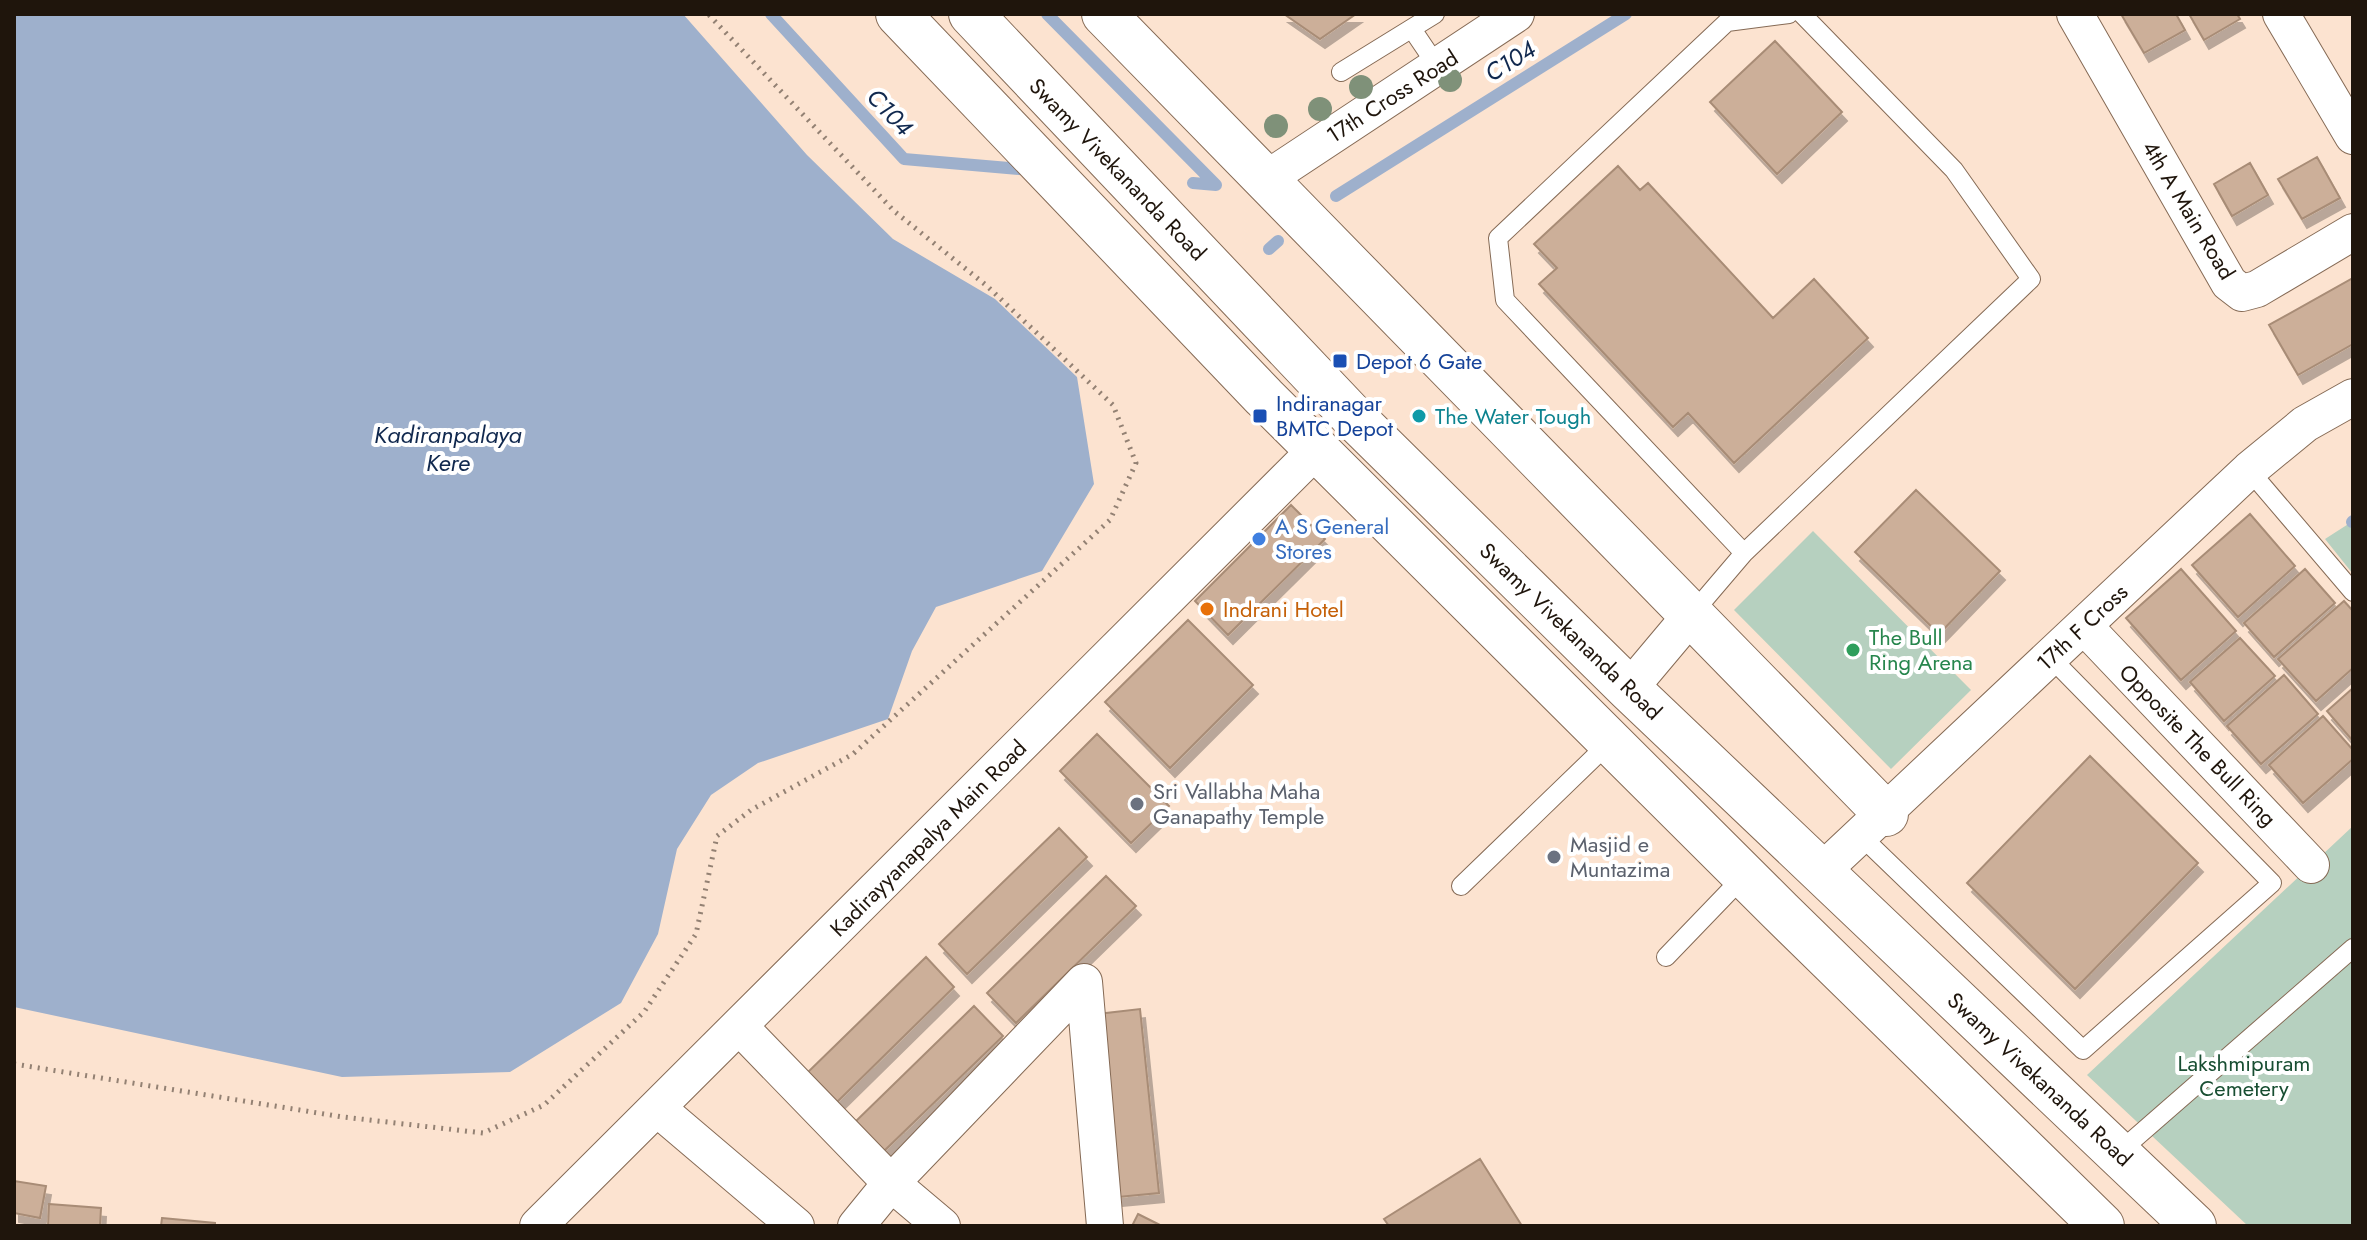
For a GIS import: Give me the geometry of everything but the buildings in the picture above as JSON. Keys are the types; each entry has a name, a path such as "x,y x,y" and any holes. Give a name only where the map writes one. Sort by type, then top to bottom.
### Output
{"main road":[{"path":"898,14 1317,449 1744,876 2102,1226"},
{"name":"Swamy Vivekananda Road","path":"971,14 1353,417 1629,689 2194,1226"},
{"path":"1104,14 1692,614 1874,826"}],"street":[{"name":"17th Cross Road","path":"1268,178 1516,14"},
{"name":"4th A Main Road","path":"2075,14 2229,283 2242,293 2257,289 2353,232"},
{"path":"2281,14 2353,136"},
{"name":"17th F Cross","path":"1821,872 1874,826 2249,470 2305,424 2353,397"},
{"name":"Kadirayyanapalya Main Road","path":"538,1226 1317,449"},
{"path":"1629,689 1692,614"},
{"name":"Opposite The Bull Ring","path":"2084,626 2311,865"},
{"path":"856,1226 891,1183 1084,982 1105,1226"},
{"path":"739,1026 891,1183 942,1226"},
{"path":"657,1108 796,1226"}],"lane":[{"path":"1341,72 1435,14"},
{"path":"1744,553 1505,300 1498,238 1727,22 1789,14"},
{"path":"1692,614 1744,553 2031,279 1954,170 1802,14"},
{"path":"1412,29 1437,66"},
{"path":"2249,470 2353,592"},
{"path":"1874,826 2083,1050 2272,883 2050,657"},
{"path":"1461,886 1610,742"},
{"path":"1666,957 1744,876"},
{"path":"2118,1153 2353,948"}],"path":[{"path":"14,1064 343,1117 483,1133 544,1105 644,1012 696,934 717,836 751,810 853,754 1110,520 1136,463 1113,405 987,286 894,211 708,14"}],"green space":[{"path":"2353,521 2353,574 2325,539"},
{"name":"The Bull Ring Arena","path":"1813,531 1971,690 1891,769 1734,610"},
{"name":"Lakshmipuram Cemetery","path":"2353,826 2353,1226 2248,1226 2087,1075"}],"water":[{"name":"Kadiranpalaya Kere","path":"14,14 683,14 807,155 893,239 995,299 1077,377 1094,484 1042,571 936,607 912,651 888,719 758,763 711,795 677,849 658,934 621,1003 510,1072 342,1077 14,1007"}],"waterway":[{"name":"C104","path":"771,14 904,159 1031,170"},
{"path":"1047,14 1216,185"},
{"name":"C104","path":"1336,196 1626,14"},
{"name":"C104","path":"1193,183 1216,185"},
{"name":"C104","path":"1269,249 1278,241"}],"place":[{"name":"Depot 6 Gate","path":"1340,361"},
{"name":"Indiranagar BMTC Depot","path":"1260,416"},
{"name":"The Water Tough","path":"1419,416"},
{"name":"A S General Stores","path":"1259,539"},
{"name":"Indrani Hotel","path":"1207,609"},
{"name":"The Bull Ring Arena","path":"1853,650"},
{"name":"Sri Vallabha Maha Ganapathy Temple","path":"1137,804"},
{"name":"Masjid e Muntazima","path":"1554,857"}]}
